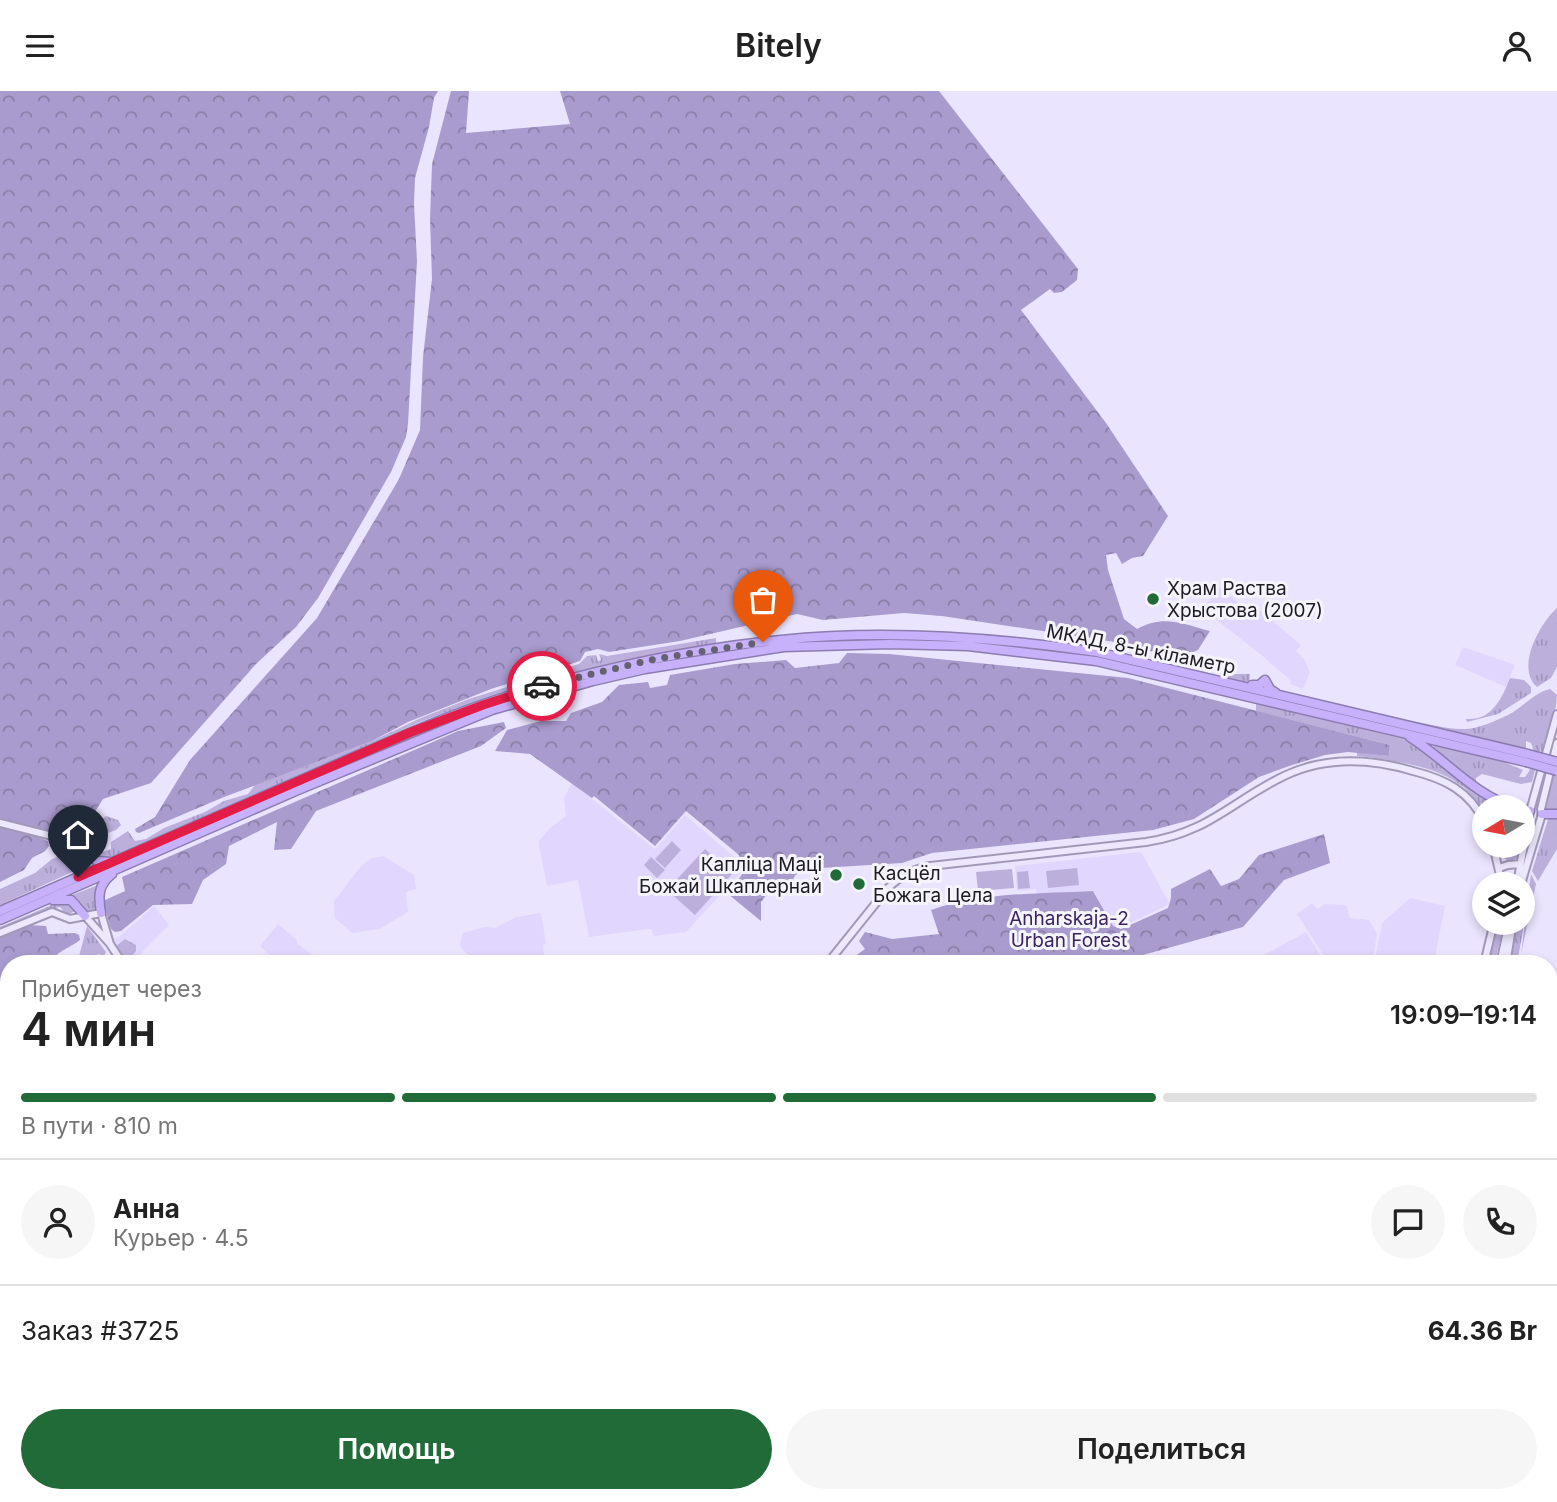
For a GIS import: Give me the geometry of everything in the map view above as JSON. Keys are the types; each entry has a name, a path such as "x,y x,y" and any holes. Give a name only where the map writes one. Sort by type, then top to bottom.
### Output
{"highway":[{"name":"МКАД, 8-ы кіламетр","path":"784,643 901,636 1039,644 1097,652 1233,683 1255,686 1265,680 1270,689 1279,694 1362,720"},
{"name":"МКАД, 8-ы кіламетр","path":"784,643 968,646 1039,653 1096,661 1362,720"},
{"path":"0,920 411,732 530,689 655,659 784,643"},
{"path":"1362,720 1405,734 1557,762"},
{"path":"1362,720 1527,758 1557,771"},
{"path":"1405,734 1486,795"},
{"path":"1540,814 1557,814"},
{"path":"86,854 97,861 117,865"},
{"path":"78,877 88,869 86,854"},
{"path":"0,911 78,877 117,865"},
{"path":"101,913 99,890 117,865"},
{"path":"43,901 71,899 85,916"}],"street":[{"path":"1533,795 1557,714"},
{"path":"1522,872 1540,814 1557,743"},
{"path":"834,955 888,888 899,878 923,867 1161,840 1204,825 1283,776 1323,763 1375,761 1415,771 1451,784 1472,802"},
{"path":"1535,808 1540,814"},
{"path":"1535,819 1540,814"},
{"path":"0,823 72,841 86,854"},
{"path":"1497,858 1499,870"},
{"path":"1498,858 1508,865"},
{"path":"1521,858 1521,872"},
{"path":"1499,870 1508,865 1520,864"},
{"path":"1499,870 1516,872"},
{"path":"0,933 52,912 70,919 101,913 110,944"},
{"path":"85,916 117,955"},
{"path":"1486,955 1491,935"},
{"path":"1502,955 1508,935"},
{"path":"1507,955 1509,935"}],"shaded area":[{"path":"1220,587 1244,608 1252,604 1301,645 1296,651 1304,659 1310,672 1303,689 1290,684 1291,681 1265,658 1203,609"},
{"path":"1463,647 1515,665 1506,687 1455,665"},
{"path":"572,783 655,849 685,815 746,867 686,932 654,936 651,929 648,929 589,937 578,880 547,886 539,845 539,841 550,828 566,816 564,798"},
{"path":"1140,852 1169,903 1119,928 1112,926 1094,891 1037,894 1036,889 1017,891 1015,866"},
{"path":"383,856 414,875 416,889 406,892 408,912 379,929 352,933 335,918 334,901 362,865 372,858"},
{"path":"1410,898 1445,906 1435,955 1376,955 1382,923"},
{"path":"1312,903 1317,909 1325,904 1346,905 1350,918 1369,920 1377,934 1374,955 1323,955 1297,914"},
{"path":"154,906 169,925 141,955 121,955 110,940 119,937"},
{"path":"541,913 546,944 543,945 544,955 469,955 462,949 460,944 463,933 485,927 495,928 516,917"},
{"path":"278,924 312,955 270,955 260,946"},
{"path":"1306,932 1320,955 1264,955"}],"green space":[{"path":"0,91 438,91 415,178 417,261 408,424 406,437 391,472 318,598 296,627 256,664 151,783 103,799 91,818 42,834 40,838 48,841 49,846 45,851 32,858 24,870 0,882"},
{"path":"451,91 469,91 466,133 570,124 560,91 939,91 1078,269 1077,280 1062,292 1054,293 1050,289 1021,310 1106,423 1168,516 1143,556 1122,564 1116,553 1106,555 1108,570 1124,619 1137,629 1165,621 1210,631 1198,650 1178,658 1115,642 942,616 904,613 823,620 797,614 680,641 609,652 598,649 585,652 580,661 491,689 408,722 372,741 136,832 135,829 155,817 190,760 317,618 399,479 420,430 423,357 432,279 432,164"},
{"path":"1557,608 1557,667 1551,678 1537,687 1528,669 1532,646"},
{"path":"716,638 716,643 641,657 493,696 420,722 113,857 99,859 91,849 93,843 99,840 100,853 111,849 111,842 128,831 135,841 146,839 224,801 248,794 255,785 372,741 469,699 579,664 587,656 596,655 598,661 601,660 599,654 607,656"},
{"path":"847,653 889,654 1128,678 1390,745 1389,756 1348,752 1325,755 1289,766 1259,777 1194,819 1153,830 932,853 902,863 821,868 808,861 794,877 792,886 772,888 761,902 761,921 728,894 743,873 739,855 686,811 655,846 594,796 592,798 530,754 495,751 507,730 541,721 566,721 571,713 602,702 619,685 648,682 650,688 667,685 670,675 735,664 786,660 795,668 839,663"},
{"path":"1216,666 1232,674 1250,674 1249,683 1228,678 1214,670"},
{"path":"1510,678 1524,680 1531,687 1531,693 1498,714 1467,722 1466,719 1483,716 1495,707"},
{"path":"1550,689 1557,695 1556,706 1537,776 1535,779 1542,743 1532,782 1521,784 1482,774 1476,778 1476,785 1433,747 1435,745 1504,762 1523,770 1519,777 1525,777 1532,761 1531,743 1526,741 1526,748 1403,720 1455,729 1473,728 1508,715 1539,693"},
{"path":"1256,703 1412,741 1487,795 1472,797 1463,787 1437,772 1410,764 1357,756 1357,752 1389,756 1390,745 1256,711"},
{"path":"504,722 506,728 481,746 316,811 291,849 274,850 277,822 229,846 226,864 203,880 192,904 153,905 121,931 115,932 111,929 103,901 125,891 122,877 458,731"},
{"path":"1557,751 1557,812 1547,812 1544,807"},
{"path":"106,816 118,820 121,825 102,835 98,823"},
{"path":"1549,816 1557,816 1557,849 1538,881 1532,871"},
{"path":"96,824 100,836 85,843 79,842 80,836"},
{"name":"Anharskaja-2 Urban Forest","path":"1324,834 1330,863 1284,880 1243,927 1143,955 857,955 865,949 859,941 865,932 892,939 939,934 931,910 991,897 1093,891 1113,926 1121,929 1168,908 1171,889 1210,869 1221,886 1239,879 1259,855"},
{"path":"672,841 681,850 665,868 655,859"},
{"path":"705,849 732,874 695,915 667,890"},
{"path":"76,850 82,853 85,859 83,867 0,905 0,889 35,873 52,859"},
{"path":"651,857 665,870 657,878 644,865"},
{"path":"1077,868 1079,885 1048,888 1046,871"},
{"path":"1012,869 1014,888 978,891 976,872"},
{"path":"1028,871 1030,888 1018,889 1017,872"},
{"path":"98,885 95,910 86,913 67,897"},
{"path":"61,901 70,902 75,911 67,915 60,907 35,914 0,930 0,927"},
{"path":"29,925 46,926 48,934 75,933 80,940 57,955 0,955 0,937"},
{"path":"87,926 106,952 104,955 79,955"},
{"path":"1494,935 1502,935 1496,955 1490,955"},
{"path":"1515,935 1522,935 1519,955 1511,955"},
{"path":"125,939 136,945 136,951 133,955 121,955 115,947"}],"way so far":[{"path":"542,686 655,659 763,642"}],"place":[{"name":"Храм Раства Хрыстова (2007)","path":"1153,599"},
{"name":"Капліца Маці Божай Шкаплернай","path":"836,875"},
{"name":"Касцёл Божага Цела","path":"859,884"}],"route":[{"path":"78,877 411,732 542,686"}]}
